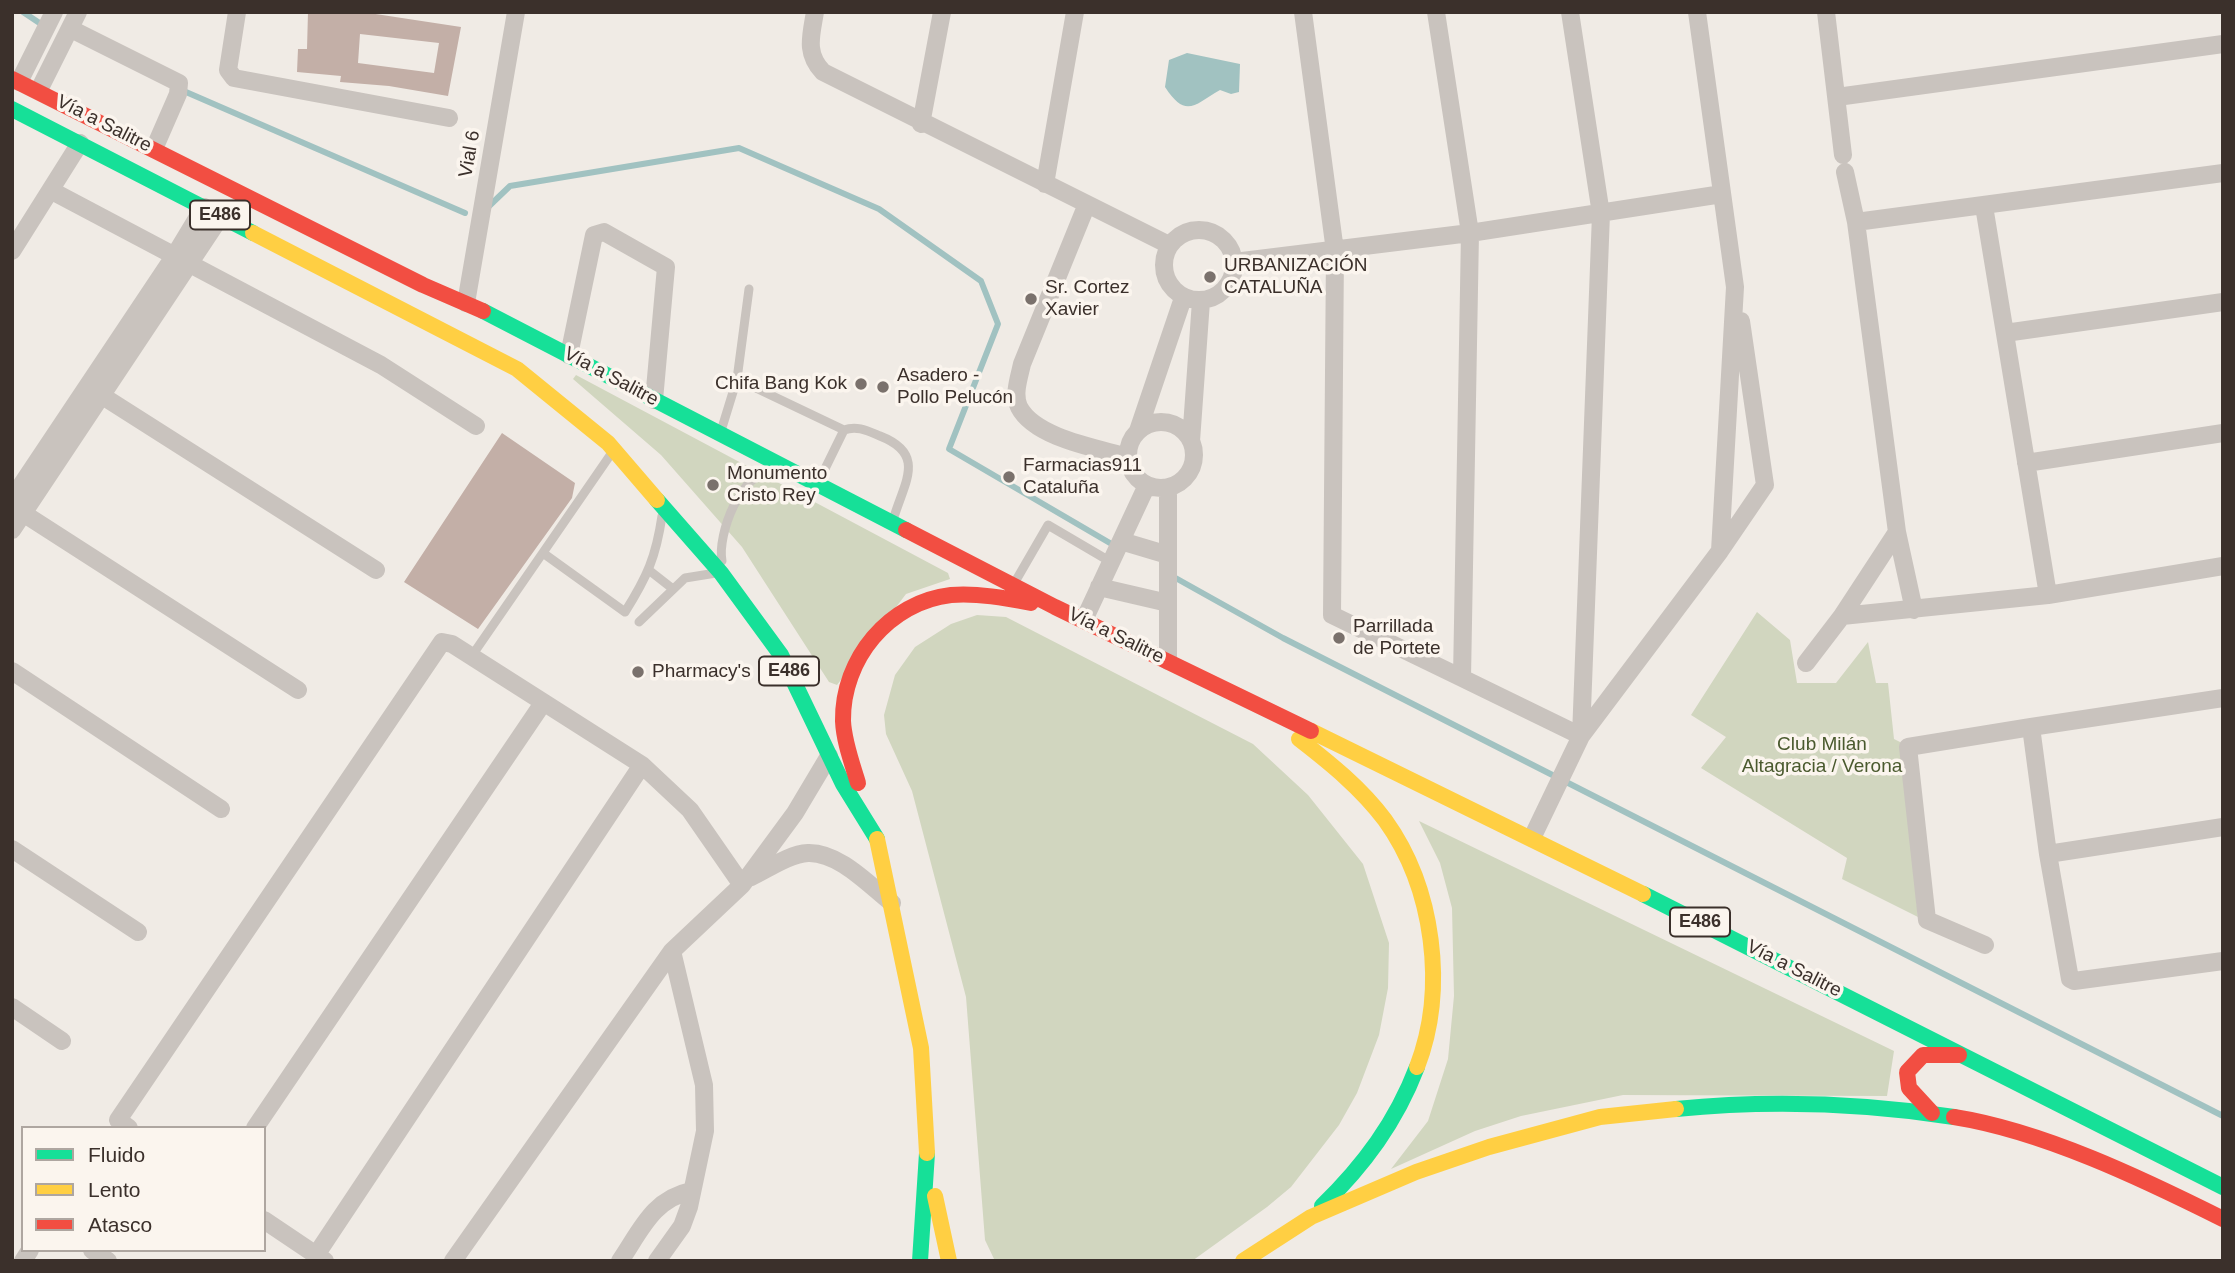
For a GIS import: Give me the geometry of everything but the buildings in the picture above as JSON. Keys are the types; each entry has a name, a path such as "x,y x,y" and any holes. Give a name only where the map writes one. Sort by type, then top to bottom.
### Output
{"main road":[{"name":"Vía a Salitre","path":"15,80 423,285 466,303 569,355 1055,607 1248,703 1532,838 2223,1187"},
{"name":"Vía a Salitre","path":"12,109 517,369 614,450 725,579 782,655 829,755 878,841 921,1048 927,1155"},
{"path":"878,841 846,747 843,720 850,678 874,635 896,614 943,596 998,598 1055,607"},
{"path":"1248,703 1330,764 1379,813 1409,861 1431,942 1432,1008 1413,1080 1385,1134 1354,1175 1311,1217"},
{"path":"1932,1113 1909,1088 1906,1080 1911,1065 1923,1055 1965,1055"},
{"path":"1243,1261 1311,1217 1416,1172 1489,1147 1600,1117 1736,1103 1830,1104 1932,1113 1986,1122 2135,1175 2223,1219"},
{"path":"920,1261 927,1155"},
{"path":"927,1155 949,1261"}],"street":[{"path":"15,80 54,12"},
{"path":"39,90 78,12"},
{"name":"Vial 6","path":"466,303 516,12"},
{"path":"815,12 809,48 814,62 823,72 921,124 1169,245"},
{"path":"921,124 942,12"},
{"path":"1045,184 1075,12"},
{"path":"1303,12 1335,251 1332,615 1581,736"},
{"path":"1436,12 1470,233 1462,678"},
{"path":"1570,12 1601,214 1581,736"},
{"path":"1532,838 1581,736 1720,551 1765,485 1697,12"},
{"path":"1826,12 1844,163 1856,222 1897,532 1914,610"},
{"path":"233,14 228,69 234,78 449,118"},
{"path":"71,29 179,83 178,94 154,149"},
{"path":"1838,97 2223,44"},
{"path":"12,251 80,144"},
{"path":"1856,222 2223,173"},
{"path":"52,191 381,365 476,426"},
{"path":"1234,262 1470,233 1722,194"},
{"path":"1087,204 1022,364 1016,387 1018,406 1029,420 1046,432 1128,457"},
{"path":"1984,206 2048,595"},
{"path":"183,259 204,207"},
{"path":"12,530 16,506 183,259 221,216"},
{"path":"1189,231 1213,233 1223,240 1234,262 1233,273 1222,292 1192,299 1171,288 1164,275 1163,260 1169,245 1189,231"},
{"path":"569,355 594,235 604,232 666,267 654,400"},
{"path":"1720,551 1735,287"},
{"path":"1192,299 1191,441 1194,455 1191,470 1181,481 1168,487 1147,485 1133,474 1128,457 1130,443 1138,431 1192,299"},
{"path":"2005,332 2223,302"},
{"path":"94,391 376,570"},
{"path":"1138,431 1151,423 1167,422 1182,428 1191,441"},
{"path":"2026,463 2223,433"},
{"path":"1084,620 1147,485"},
{"path":"1168,487 1168,661"},
{"path":"16,506 298,690"},
{"path":"1806,663 1842,616 1897,532"},
{"path":"1121,541 1168,555"},
{"path":"1842,616 2048,595 2223,566"},
{"path":"1099,587 1168,603"},
{"path":"120,1125 436,646 442,642 452,644 642,765 690,810 745,882"},
{"path":"12,671 221,809"},
{"path":"1985,945 1927,920 1908,747 2223,698"},
{"path":"256,1126 543,703"},
{"path":"2031,727 2048,854 2070,979 2074,981 2223,961"},
{"path":"453,1261 672,951 745,882 795,813 829,755"},
{"path":"266,1221 320,1258 642,765"},
{"path":"2048,854 2223,828"},
{"path":"12,849 138,932"},
{"path":"745,882 801,855 818,854 835,860 893,904"},
{"path":"657,1261 682,1226 700,1163 705,1131 704,1085 672,951"},
{"path":"12,1007 62,1041"},
{"path":"620,1261 657,1206 671,1195 691,1191"}],"lane":[{"path":"720,434 737,379 750,289"},
{"path":"737,379 844,430"},
{"path":"817,484 844,430 853,426 896,442 909,456 910,466 892,522"},
{"path":"471,657 614,450"},
{"path":"639,622 673,589 693,575 725,579 720,551 721,537 738,499 758,475 769,470 797,474"},
{"path":"543,553 625,612 650,571 663,507"},
{"path":"1013,585 1048,525 1111,562"},
{"path":"650,571 673,589"}],"green space":[{"path":"576,375 948,573 950,579 906,594 837,685 829,682 742,547 661,455 573,379"},
{"name":"Club Milán Altagracia / Verona","path":"1757,612 1790,640 1797,683 1836,683 1868,642 1876,683 1888,683 1894,739 1902,743 1918,917 1842,879 1847,858 1701,768 1726,737 1691,715"},
{"path":"977,615 1006,617 1253,744 1308,795 1363,864 1389,943 1388,988 1379,1035 1357,1093 1339,1125 1291,1187 1192,1261 995,1261 985,1240 966,997 912,791 886,734 884,715 895,675 915,647 951,624"},
{"path":"1419,821 1894,1051 1887,1096 1623,1095 1521,1116 1475,1131 1391,1169 1428,1121 1448,1059 1454,996 1452,908 1440,863"}],"water":[{"path":"1187,53 1240,64 1239,92 1231,94 1220,90 1191,106 1179,103 1165,87 1169,60"}],"waterway":[{"path":"23,12 41,24"},
{"path":"186,92 465,213"},
{"path":"486,209 510,186 739,148 879,209 981,281 998,324 949,449 1115,546"},
{"path":"1172,576 1283,638 2223,1116"}],"traffic: fast":[{"path":"12,109 253,233"},
{"path":"483,311 906,530"},
{"path":"657,500 721,573 781,655 843,784 877,839"},
{"path":"1643,894 2223,1187"},
{"path":"1322,1206 1352,1175 1377,1142 1399,1106 1417,1067"},
{"path":"1676,1109 1745,1104 1815,1104 1954,1117"},
{"path":"920,1261 927,1153"}],"traffic: slow":[{"path":"253,233 517,369 608,443 657,500"},
{"path":"1311,731 1643,894"},
{"path":"1299,739 1345,776 1376,808 1402,847 1415,876 1425,907 1433,973 1432,1005 1417,1067"},
{"path":"877,839 921,1048 927,1153"},
{"path":"1243,1261 1311,1217 1416,1172 1489,1147 1600,1117 1676,1109"},
{"path":"935,1196 949,1261"}],"traffic: jam":[{"path":"12,79 423,285 483,311"},
{"path":"906,530 1055,607 1311,731"},
{"path":"858,783 844,729 845,698 860,656 873,637 908,609 951,595 1031,603"},
{"path":"1932,1113 1909,1088 1907,1072 1923,1055 1959,1055"},
{"path":"1954,1117 2022,1133 2092,1158 2223,1219"}],"place":[{"name":"URBANIZACIÓN CATALUÑA","path":"1210,277"},
{"name":"Sr. Cortez Xavier","path":"1031,299"},
{"name":"Chifa Bang Kok","path":"861,384"},
{"name":"Asadero - Pollo Pelucón","path":"883,387"},
{"name":"Farmacias911 Cataluña","path":"1009,477"},
{"name":"Monumento Cristo Rey","path":"713,485"},
{"name":"Parrillada de Portete","path":"1339,638"},
{"name":"Pharmacy's","path":"638,672"}]}
